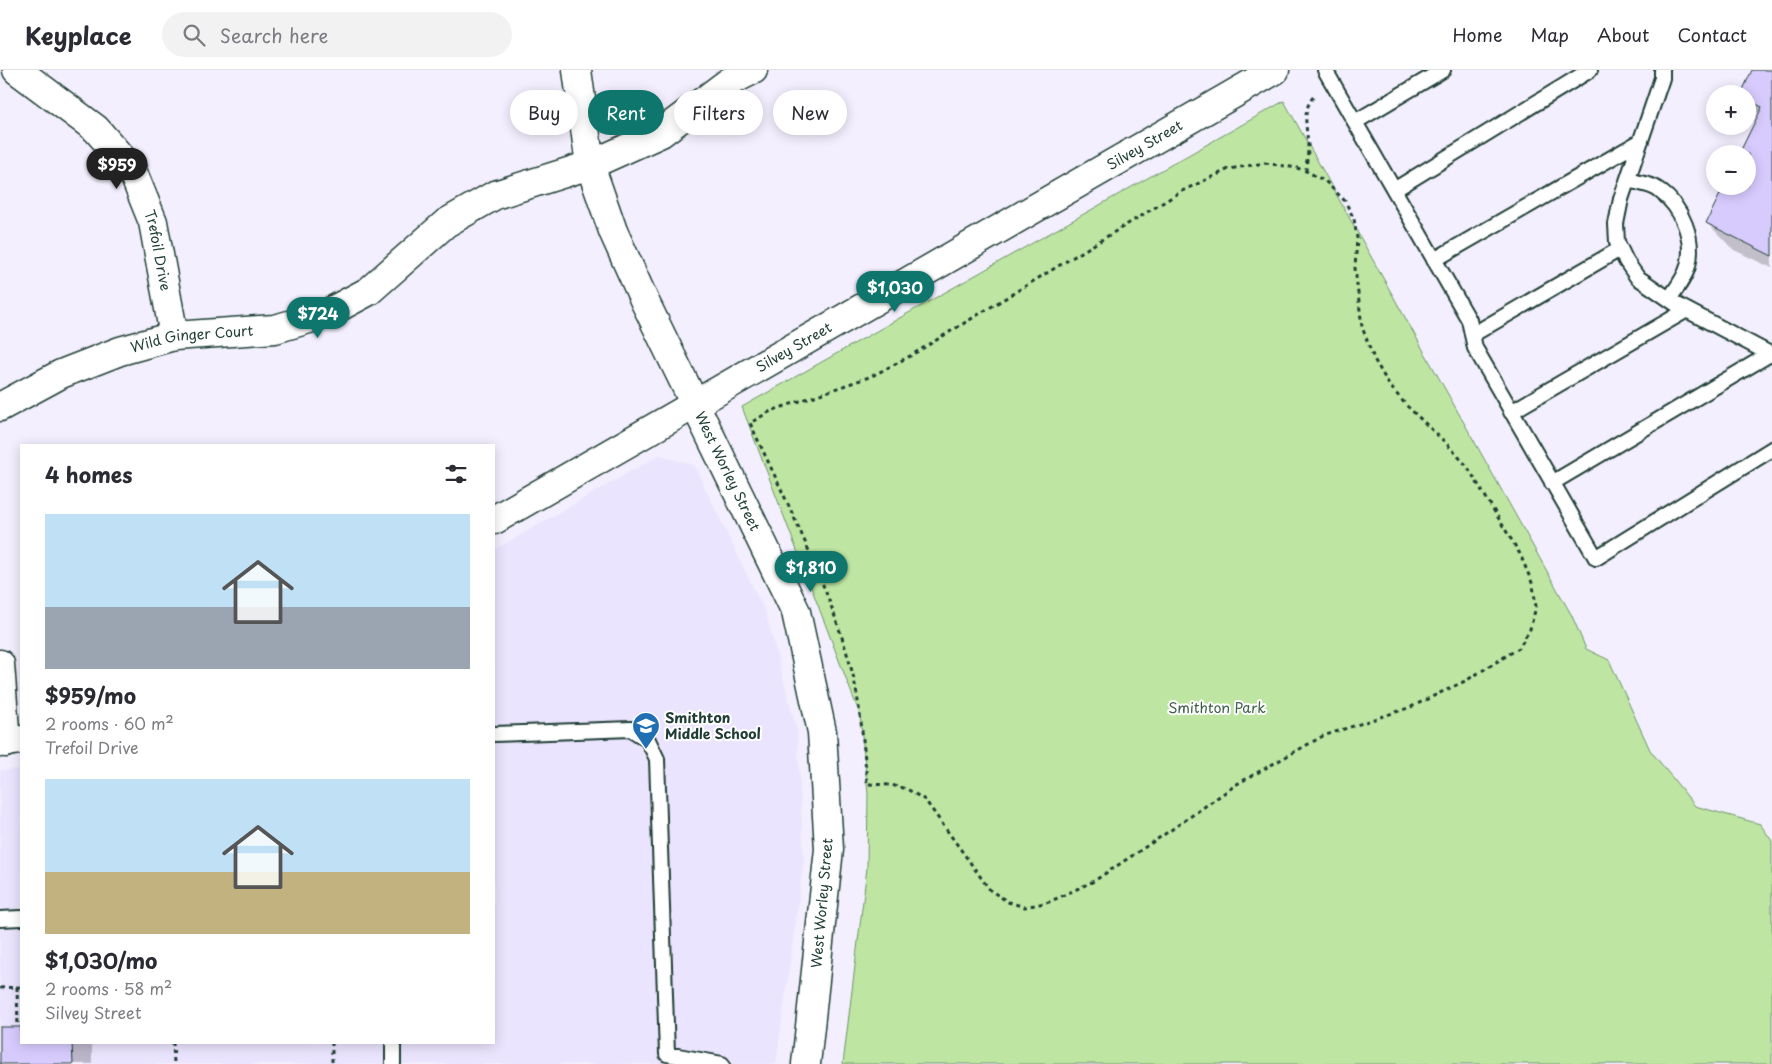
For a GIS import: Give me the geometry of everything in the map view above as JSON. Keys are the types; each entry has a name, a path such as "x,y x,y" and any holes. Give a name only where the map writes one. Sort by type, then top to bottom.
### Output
{"street":[{"name":"Trefoil Drive","path":"17,70 96,129 132,170 154,222 174,336"},
{"name":"West Worley Street","path":"577,70 590,165 617,240 645,302 796,612 822,732 829,849 806,1064"},
{"name":"Wild Ginger Court","path":"0,407 62,374 120,351 174,336 275,329 326,314 369,291 446,223 495,195 590,165 661,133 729,82 753,70"},
{"name":"Silvey Street","path":"495,519 694,403 1275,70"},
{"path":"0,664 9,742"}],"lane":[{"path":"1325,70 1469,320 1475,348 1596,558 1772,449"},
{"path":"1355,122 1443,70"},
{"path":"1394,190 1590,70"},
{"path":"1662,70 1662,78 1621,199 1616,224 1617,242 1626,261 1637,277 1687,310 1771,354"},
{"path":"1434,260 1641,140"},
{"path":"1628,180 1659,190 1672,202 1682,217 1688,233 1690,249 1688,266 1683,280 1668,299"},
{"path":"1472,335 1620,249"},
{"path":"1511,412 1687,310"},
{"path":"1552,483 1771,354"},
{"path":"495,734 632,729 648,740 657,759 667,1059 722,1064"},
{"path":"0,919 20,918"},
{"path":"393,1044 394,1064"}],"path":[{"path":"1306,172 1308,148 1306,108 1317,92"},
{"path":"1265,164 1297,168 1306,172 1325,181 1345,201 1354,219 1357,238 1355,268 1362,327 1374,359 1389,385 1401,399 1467,466 1520,554 1533,585 1536,607 1530,629 1519,648 1466,680 1411,707 1323,736 1237,784 1094,881 1049,902 1025,907 1008,902 990,890 925,800 907,789 891,785 867,784 864,740 853,677 838,623 823,582 750,423 771,411 872,376 895,364 1182,191 1229,169 1265,164"},
{"path":"0,988 19,987 18,1027"},
{"path":"173,1044 174,1064"},
{"path":"332,1044 332,1064"}],"shaded area":[{"name":"Smithton Middle School","path":"659,455 694,465 766,614 797,730 804,860 776,1064 0,1064 0,770 20,769 20,1044 495,1044 495,549"}],"green space":[{"name":"Smithton Park","path":"1284,101 1572,616 1586,649 1609,660 1650,750 1695,806 1760,824 1772,841 1772,1064 843,1064 867,868 868,794 860,715 742,407"}],"building":[{"path":"1752,70 1772,70 1772,256 1706,223 1720,195 1756,195 1756,145 1743,145 1748,135 1756,135 1756,119 1762,107 1756,104 1756,85 1745,85"},
{"path":"0,1027 20,1027 20,1044 72,1044 73,1064 0,1064"}],"place":[{"name":"Smithton Middle School","path":"646,750"}]}
